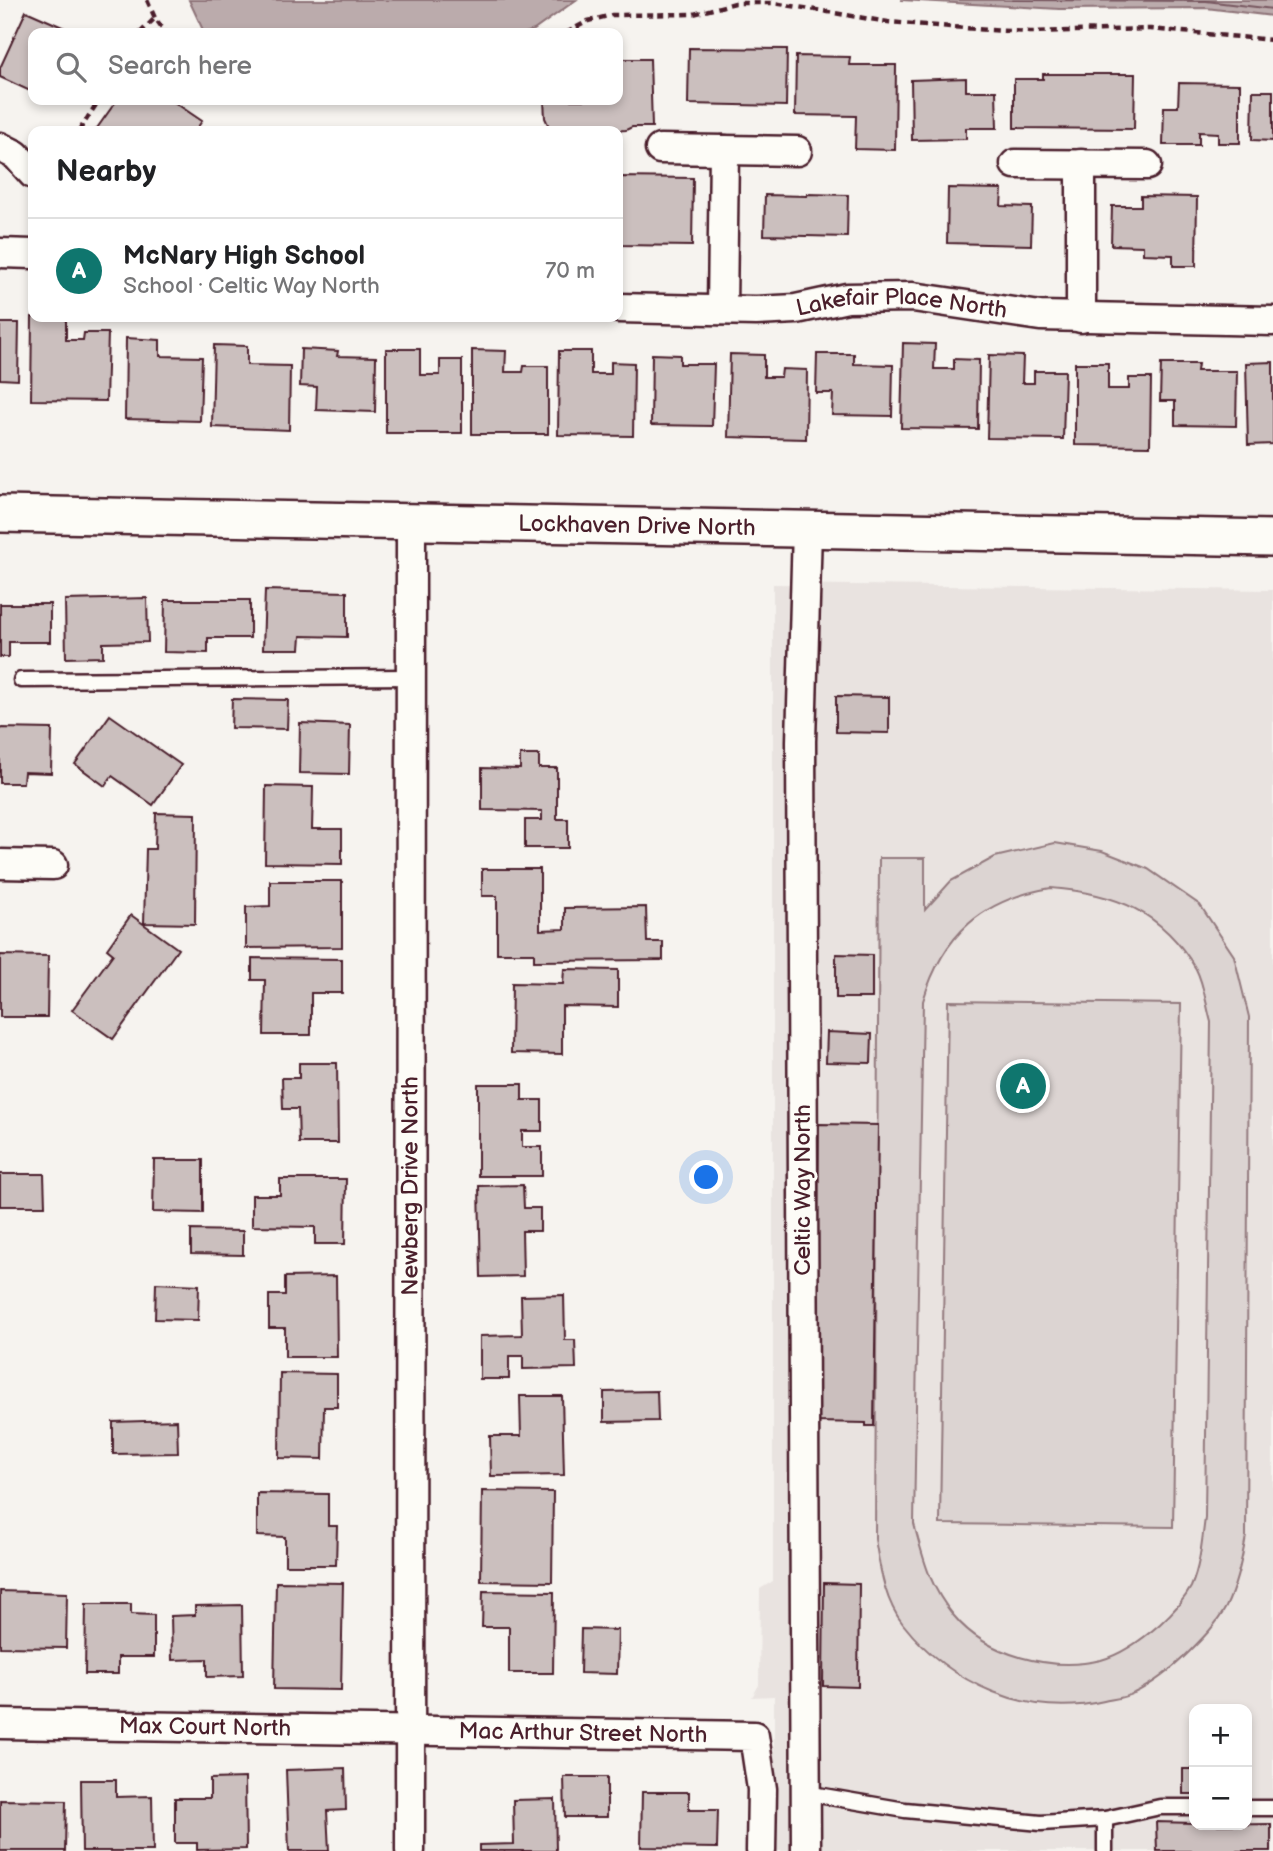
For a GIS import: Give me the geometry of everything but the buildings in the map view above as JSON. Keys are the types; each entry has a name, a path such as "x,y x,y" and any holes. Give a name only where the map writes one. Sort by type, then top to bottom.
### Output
{"street":[{"path":"0,147 16,155 28,168"},
{"path":"660,149 797,151"},
{"path":"722,310 724,150"},
{"path":"1015,164 1147,165"},
{"path":"1080,318 1081,164"},
{"path":"0,253 28,254"},
{"name":"Lakefair Place North","path":"623,308 796,309 848,298 913,297 1019,314 1080,318 1273,321"},
{"name":"Lockhaven Drive North","path":"0,514 1273,538"},
{"name":"Newberg Drive North","path":"410,1851 411,522"},
{"name":"Celtic Way North","path":"806,1851 801,741 807,529"},
{"path":"0,864 53,865"},
{"name":"Max Court North","path":"0,1724 410,1729"},
{"name":"Mac Arthur Street North","path":"410,1729 754,1736 762,1789 761,1851"}],"lane":[{"path":"22,680 411,677"},
{"path":"806,1793 905,1810 1041,1823 1105,1819 1160,1807 1189,1807"},
{"path":"1252,1808 1273,1808"},
{"path":"1105,1819 1105,1851"}],"path":[{"path":"147,0 162,28"},
{"path":"576,28 612,15 694,14 735,3 774,3 888,22 989,30 1030,32 1150,29 1273,40"},
{"path":"145,28 155,18"},
{"path":"82,126 96,105"}],"shaded area":[{"path":"773,584 1273,590 1273,1851 774,1851 774,1696 752,1697 759,1685 760,1589 773,1581"},
{"path":"1055,843 1102,851 1148,869 1200,905 1234,956 1249,1017 1246,1536 1239,1572 1226,1607 1218,1619 1199,1642 1170,1669 1130,1695 1075,1705 1047,1705 993,1692 944,1664 903,1624 891,1605 875,1539 879,858 925,858 925,910 951,881 995,857","holes":["1051,888 1096,895 1135,909 1168,933 1183,949 1199,975 1211,1022 1205,1518 1191,1587 1168,1616 1140,1640 1117,1654 1101,1660 1062,1664 1021,1658 1002,1651 968,1630 954,1616 933,1583 914,1524 923,1001 931,977 942,957 969,923 1005,901 1027,893"]},
{"path":"948,1001 1181,1004 1173,1527 940,1524"}],"water":[{"path":"189,0 576,0 537,28 202,28"},
{"path":"901,0 1273,0 1273,16 1206,8 1059,9"}],"place":[{"name":"McNary High School","path":"1023,1086"}]}
